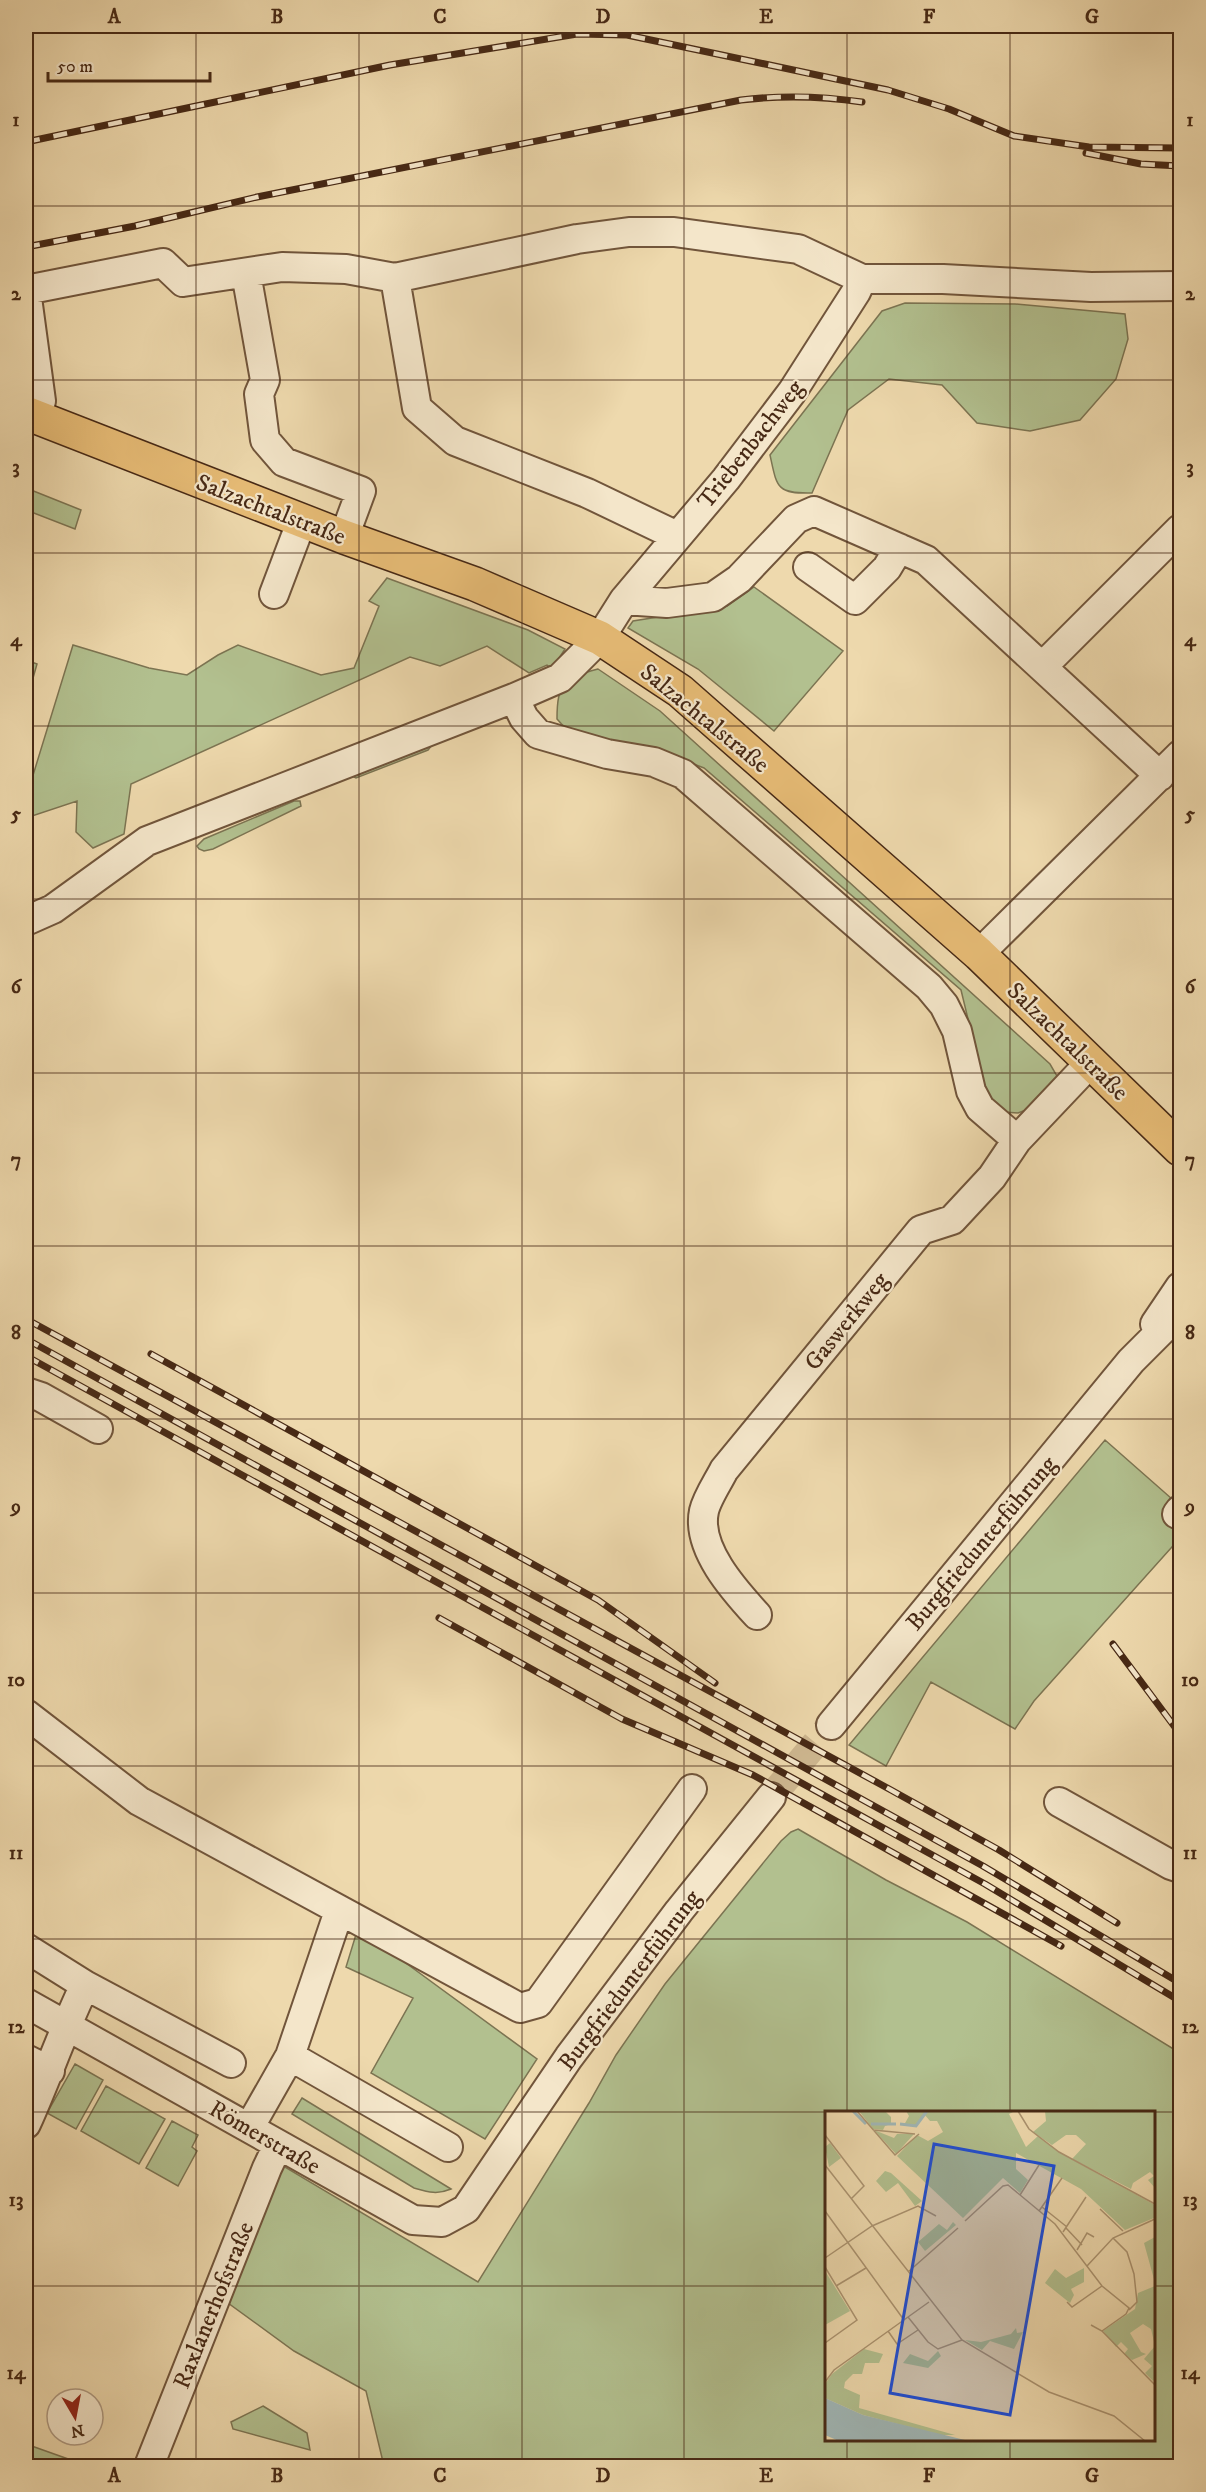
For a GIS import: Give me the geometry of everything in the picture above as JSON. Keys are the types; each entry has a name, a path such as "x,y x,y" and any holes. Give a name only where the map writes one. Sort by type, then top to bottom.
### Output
{"main road":[{"name":"Salzachtalstraße","path":"31,415 344,537 475,584 600,638 680,691 980,954 1180,1149"}],"street":[{"path":"31,415 41,401 26,290 163,263 183,282 282,267 346,269 395,278 577,239 640,232 674,232 798,249 862,279 943,279 1091,287 1180,286"},
{"path":"246,273 265,380 259,394 266,440 284,462 361,491 344,537"},
{"path":"395,278 417,408 455,441 587,493 677,536"},
{"name":"Triebenbachweg","path":"26,921 53,909 147,841 560,678 600,638 624,600 726,478 792,392 862,279"},
{"path":"624,600 667,603 713,597 739,579 796,519 814,511 926,560 1160,776"},
{"path":"274,594 302,520"},
{"path":"1042,667 1180,529"},
{"path":"808,567 855,600 887,568 899,548"},
{"path":"514,698 524,718 538,734 607,754 654,762 683,774 929,987 944,1005 957,1031 971,1091 980,1108 1017,1140"},
{"path":"980,954 1180,755"},
{"name":"Gaswerkweg","path":"757,1615 735,1591 712,1557 703,1528 704,1510 724,1470 921,1230 952,1220 992,1177 1017,1140 1090,1063"},
{"name":"Burgfriedunterführung","path":"1131,1361 1180,1287"},
{"name":"Burgfriedunterführung","path":"831,1725 1131,1361 1180,1312"},
{"path":"26,1392 41,1397 98,1429"},
{"path":"26,1714 139,1801 520,2008 538,2003 692,1789"},
{"name":"Burgfriedunterführung","path":"495,2170 569,2057 680,1911 771,1797"},
{"path":"1059,1802 1180,1868"},
{"path":"249,2128 290,2056 339,1911"},
{"path":"26,1948 85,1985 231,2063"},
{"path":"26,2124 38,2065 65,2025 85,1985"},
{"name":"Römerstraße","path":"26,2003 413,2220 442,2222 466,2210 495,2170"},
{"path":"290,2056 448,2147"},
{"name":"Raxlanerhofstraße","path":"149,2466 278,2145"}],"green space":[{"path":"905,303 1015,304 1125,314 1128,339 1116,379 1080,420 1030,431 977,423 942,385 889,379 848,410 812,493 785,490 774,475 770,455 882,311"},
{"path":"26,488 81,510 75,529 26,510"},
{"path":"387,578 528,630 565,649 552,669 547,665 529,673 487,646 440,666 410,657 131,784 124,834 93,848 76,832 77,801 26,818 26,798 73,645 149,668 187,675 238,645 321,675 354,668 379,606 369,601"},
{"path":"754,587 843,651 774,731 698,669 628,628 633,621 727,606"},
{"path":"26,660 37,664 26,703"},
{"path":"598,669 660,711 1050,1064 1057,1076 1055,1082 1026,1110 1018,1113 1003,1112 992,1102 983,1081 961,990 704,768 665,753 567,730 557,719 561,690 570,679"},
{"path":"432,745 428,750 356,778 350,775"},
{"path":"294,801 300,801 301,806 213,849 204,851 197,846 204,839"},
{"path":"1105,1440 1180,1506 1180,1538 1034,1701 1015,1729 931,1682 886,1766 849,1745"},
{"path":"798,1829 886,1880 967,1922 1180,2053 1180,2466 384,2466 366,2391 294,2351 228,2303 280,2164 478,2282 589,2103 616,2055 665,1984 781,1841"},
{"path":"358,1928 537,2059 485,2139 371,2073 413,1998 346,1967"},
{"path":"75,2064 103,2080 76,2129 47,2113"},
{"path":"106,2086 165,2119 139,2164 81,2131"},
{"path":"302,2098 451,2189 428,2192 414,2188 292,2114"},
{"path":"172,2121 198,2135 192,2147 197,2151 178,2186 146,2168"},
{"path":"263,2406 307,2433 310,2450 233,2429 231,2422"},
{"path":"26,2444 88,2466 26,2466"}],"tunnel":[{"path":"771,1797 831,1725"}],"railway":[{"path":"26,142 390,65 577,34 627,35 888,90 949,109 1014,136 1089,147 1180,148"},
{"path":"26,247 135,226 257,197 741,100 802,97 862,102"},
{"path":"1086,153 1141,164 1180,166"},
{"path":"26,1319 891,1790 999,1850 1117,1923"},
{"path":"26,1339 983,1866 1180,1983"},
{"path":"151,1354 598,1600 715,1683"},
{"path":"26,1356 985,1884 1180,2001"},
{"path":"439,1618 622,1719 753,1775 1061,1946"},
{"path":"1113,1644 1180,1734"}]}
